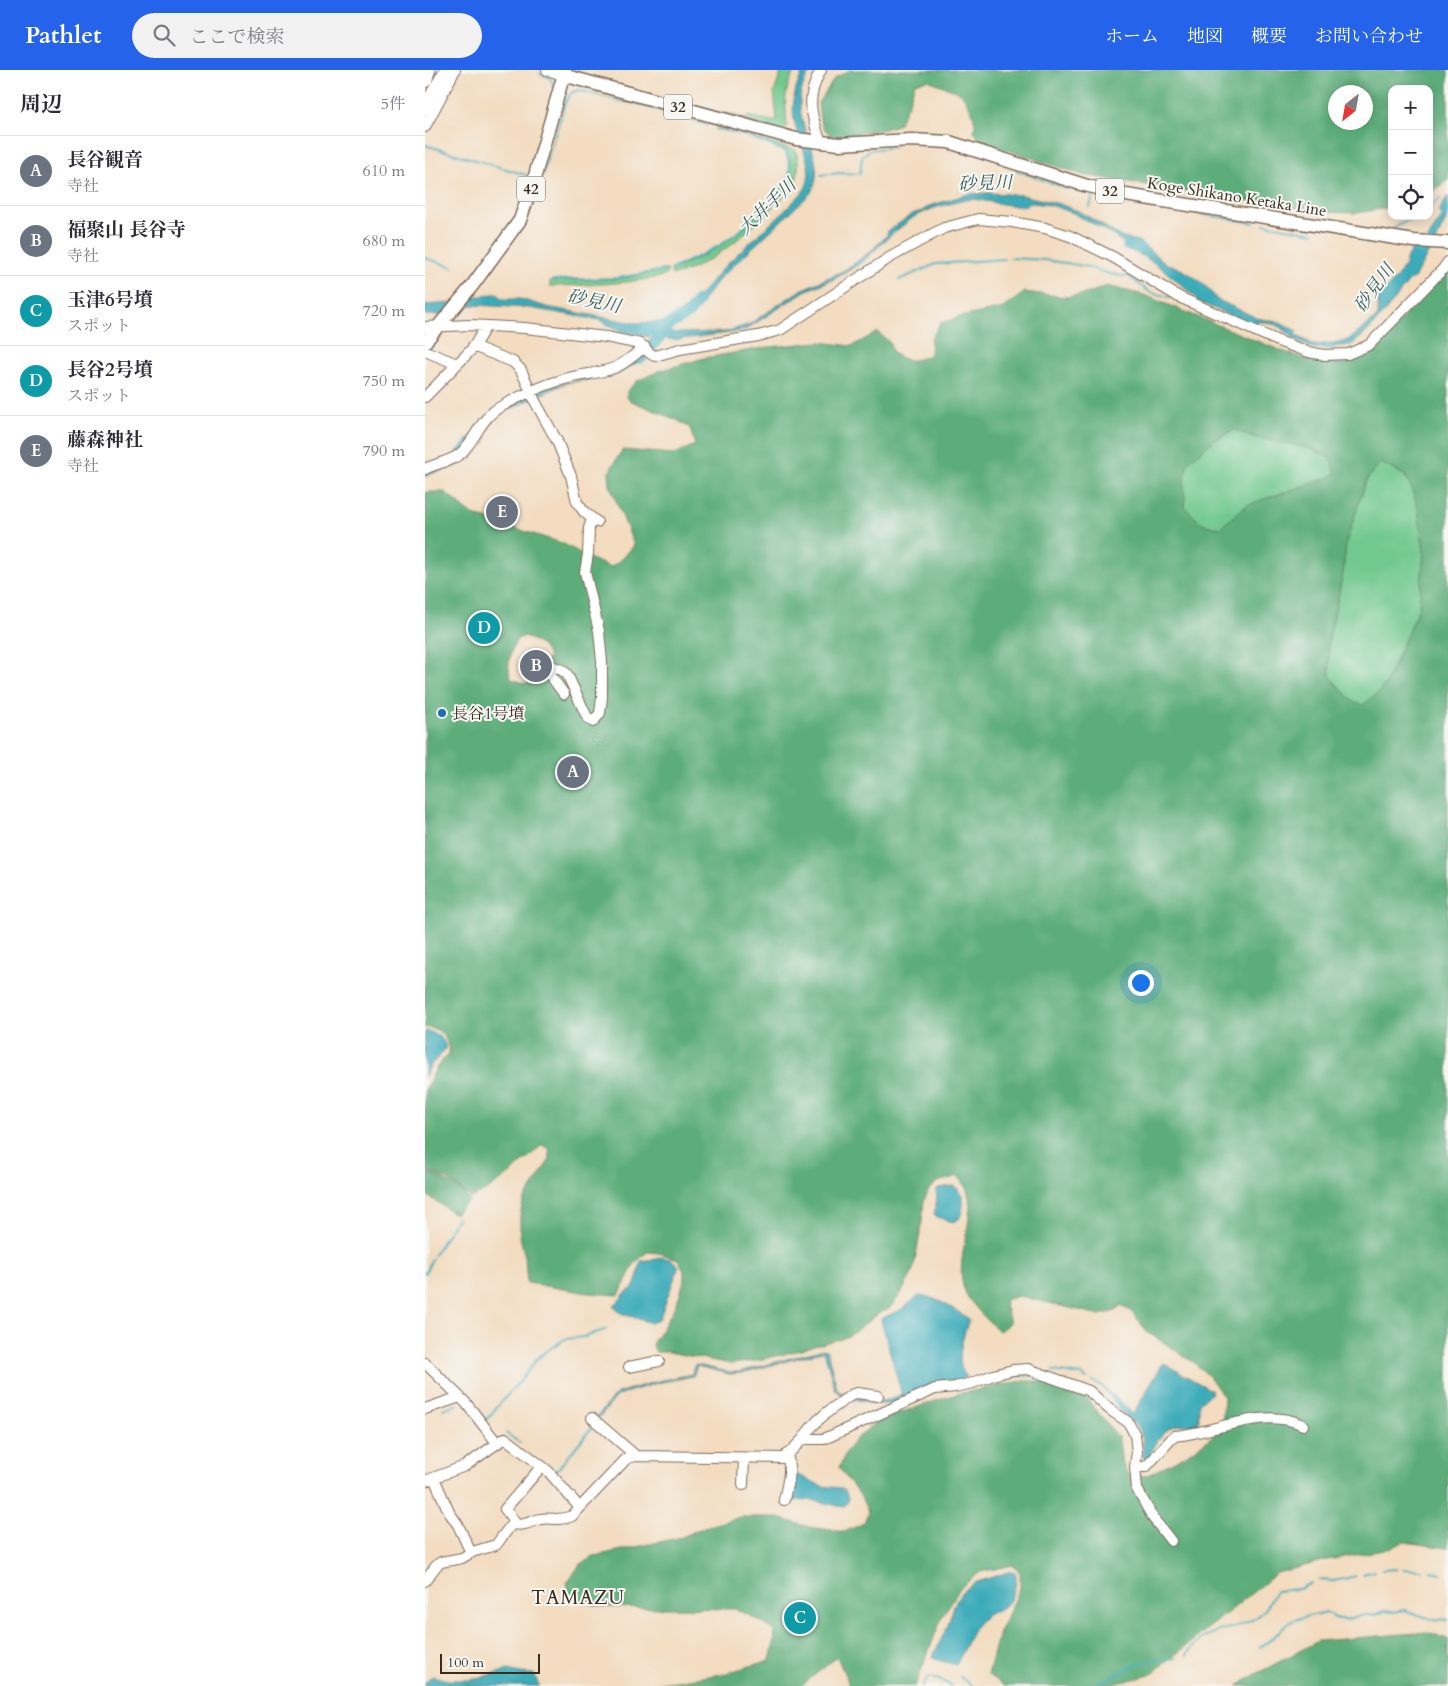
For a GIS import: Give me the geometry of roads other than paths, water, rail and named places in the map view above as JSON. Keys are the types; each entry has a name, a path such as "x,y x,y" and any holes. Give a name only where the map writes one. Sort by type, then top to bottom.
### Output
{"highway":[{"path":"425,80 428,70"},
{"path":"425,108 447,70"}],"main road":[{"name":"Koge Shikano Ketaka Line","path":"564,72 796,140 839,144 911,140 949,142 1084,185 1126,195 1414,241 1446,244"},
{"name":"42","path":"425,342 431,327 470,289 520,220 534,179 564,72"}],"street":[{"path":"425,127 455,70"},
{"path":"547,70 564,72"},
{"path":"816,142 810,107 814,83 821,70"},
{"path":"431,327 470,325 606,337 640,344 659,356 680,349 758,336 780,330 889,258 944,228 978,219 1012,222 1045,228 1070,236 1113,257 1179,297 1209,312 1309,352 1324,355 1347,354 1369,344 1448,262"},
{"path":"425,397 473,346 486,326"},
{"path":"473,346 513,362 521,370 557,441 571,476 577,502 584,512 595,521 589,528 585,572 599,631 603,662 600,713 593,722 587,717 567,674 552,666 548,667 547,671 563,694"},
{"path":"425,350 457,364"},
{"path":"425,469 448,460 464,450 487,418 500,407 564,379 612,369 648,350"},
{"path":"629,1367 659,1361"},
{"path":"425,1363 460,1397 497,1443"},
{"path":"803,1439 824,1439 935,1389 973,1383 993,1375 1028,1368 1089,1391 1109,1409 1128,1422 1135,1435 1137,1489 1153,1518 1171,1541"},
{"path":"513,1524 520,1526 543,1519 563,1520 571,1516 627,1458 636,1456 784,1458 803,1439 808,1430 853,1394 878,1396"},
{"path":"425,1409 460,1397"},
{"path":"592,1418 636,1456"},
{"path":"1135,1467 1146,1467 1174,1436 1189,1435 1268,1418 1291,1420 1303,1426"},
{"path":"471,1553 458,1525 429,1479 465,1466 505,1438 542,1466 580,1508"},
{"path":"784,1500 794,1464 790,1461 787,1454"},
{"path":"743,1485 744,1458"},
{"path":"513,1524 514,1522 505,1509 542,1466"},
{"path":"425,1581 435,1566 441,1562 462,1558 496,1545 513,1524"}],"water":[{"path":"804,70 811,70 801,91 800,111 815,159 816,171 815,183 810,194 721,277 691,316 686,311 716,276 785,210 806,187 809,171 808,164 797,132 793,108 797,85"},
{"path":"968,194 1022,195 1060,204 1081,212 1123,238 1138,241 1167,264 1187,273 1201,283 1216,299 1257,318 1277,322 1294,329 1297,331 1295,334 1297,336 1315,345 1343,342 1354,336 1378,316 1378,299 1397,277 1413,248 1423,247 1443,216 1438,212 1448,196 1448,214 1445,223 1415,277 1410,280 1369,329 1354,343 1332,349 1312,348 1298,342 1276,325 1265,322 1245,322 1197,301 1196,298 1162,269 1143,256 1123,249 1124,243 1073,213 1050,205 1032,203 1023,206 1008,205 974,199 934,208 914,217 893,233 861,263 836,278 805,291 745,330 673,340 620,331 599,320 529,308 475,305 465,306 440,315 425,315 425,305 451,303 473,296 497,293 502,299 520,299 547,307 635,323 677,321 670,330 674,333 725,332 750,324 799,291 845,270 871,251 887,235 888,231 914,213 922,211 929,206"},
{"path":"644,351 648,356 622,372 609,377 566,383 502,413 491,423 461,464 425,477 425,472 444,465 490,416 545,388 613,371"},
{"path":"425,1032 439,1036 446,1047 429,1067 425,1077"},
{"path":"952,1186 960,1191 963,1200 961,1215 959,1219 953,1222 937,1217 934,1214 937,1198 936,1191 938,1188"},
{"path":"660,1257 671,1259 679,1266 659,1320 651,1323 619,1312 613,1305 633,1288 641,1261"},
{"path":"920,1295 939,1301 969,1319 962,1341 960,1357 963,1371 967,1377 958,1381 931,1384 927,1388 904,1397 881,1320 901,1310"},
{"path":"824,1349 827,1350 837,1389 840,1392 880,1401 895,1398 901,1393 903,1398 892,1403 883,1404 844,1395 835,1389 824,1351 742,1373 729,1374 697,1366 693,1376 657,1383 618,1395 599,1418 597,1417 617,1393 658,1381 692,1374 694,1366 697,1365 729,1372 739,1372"},
{"path":"1163,1363 1211,1390 1212,1393 1199,1403 1199,1427 1179,1425 1173,1427 1163,1434 1149,1457 1145,1459 1143,1458 1143,1440 1139,1427 1127,1418 1110,1397 1113,1395 1133,1414"},
{"path":"796,1474 822,1486 845,1490 848,1498 847,1503 843,1507 811,1500 791,1502 789,1499 793,1476"},
{"path":"1011,1571 1015,1572 1016,1579 1011,1598 1008,1603 976,1625 956,1665 935,1659 933,1656 948,1625 954,1605 961,1593 974,1583"},
{"path":"508,1670 534,1674 540,1686 425,1686 425,1683 432,1676 448,1680 471,1680"}],"waterway":[{"path":"540,74 548,77 552,81 552,86"},
{"path":"542,175 566,101 571,93 578,90 632,102 707,125"},
{"path":"672,269 719,246 741,230 784,186 789,177 790,167 786,152 745,135 719,130"},
{"path":"911,135 930,133 948,136"},
{"path":"425,145 526,175"},
{"path":"821,175 839,173 860,174 862,157 869,150 895,147"},
{"name":"砂見川","path":"1016,170 1068,189"},
{"path":"1090,207 1093,194 1126,201"},
{"path":"1433,204 1440,199"},
{"path":"1161,207 1171,208"},
{"path":"1177,210 1254,223"},
{"path":"1393,228 1408,220"},
{"path":"1264,224 1314,233"},
{"path":"425,258 453,267"},
{"path":"1010,258 1045,260 1084,266 1110,274 1129,277 1151,293 1170,297"},
{"path":"899,280 936,264 1004,259"},
{"name":"砂見川","path":"553,280 617,278 665,270"},
{"name":"大井手川","path":"661,329 689,313 698,301"},
{"name":"大井手川","path":"639,358 644,355 663,333"},
{"path":"434,1255 458,1217"},
{"path":"425,1273 432,1259"},
{"path":"470,1400 486,1420 545,1352 565,1339 584,1337 607,1329"},
{"path":"1053,1371 1081,1375 1087,1379"},
{"path":"990,1383 1014,1376 1033,1376"},
{"path":"1093,1381 1102,1386 1112,1397"},
{"path":"443,1409 458,1404"},
{"path":"555,1470 557,1470 593,1426"},
{"path":"506,1433 520,1443"},
{"path":"1382,1570 1397,1569"},
{"path":"1403,1569 1422,1570"},
{"path":"1363,1574 1375,1571"},
{"path":"1431,1571 1441,1574"},
{"path":"1318,1580 1334,1581 1356,1576"},
{"path":"1187,1655 1195,1645 1212,1633 1242,1624 1261,1614 1276,1591 1299,1589 1311,1583"},
{"path":"1260,1647 1295,1620 1326,1612 1335,1618 1346,1620 1360,1615 1374,1615 1384,1611 1404,1610 1431,1619 1448,1620"},
{"path":"1093,1686 1139,1663 1176,1658"},
{"path":"923,1686 929,1677 952,1686"},
{"path":"960,1677 972,1686"}],"place":[{"name":"藤森神社","path":"502,512"},
{"name":"長谷2号墳","path":"484,628"},
{"name":"福聚山 長谷寺","path":"536,666"},
{"name":"長谷1号墳","path":"442,713"},
{"name":"長谷観音","path":"573,772"},
{"name":"玉津6号墳","path":"800,1618"}],"district":[{"name":"TAMAZU","path":"578,1597"}]}
